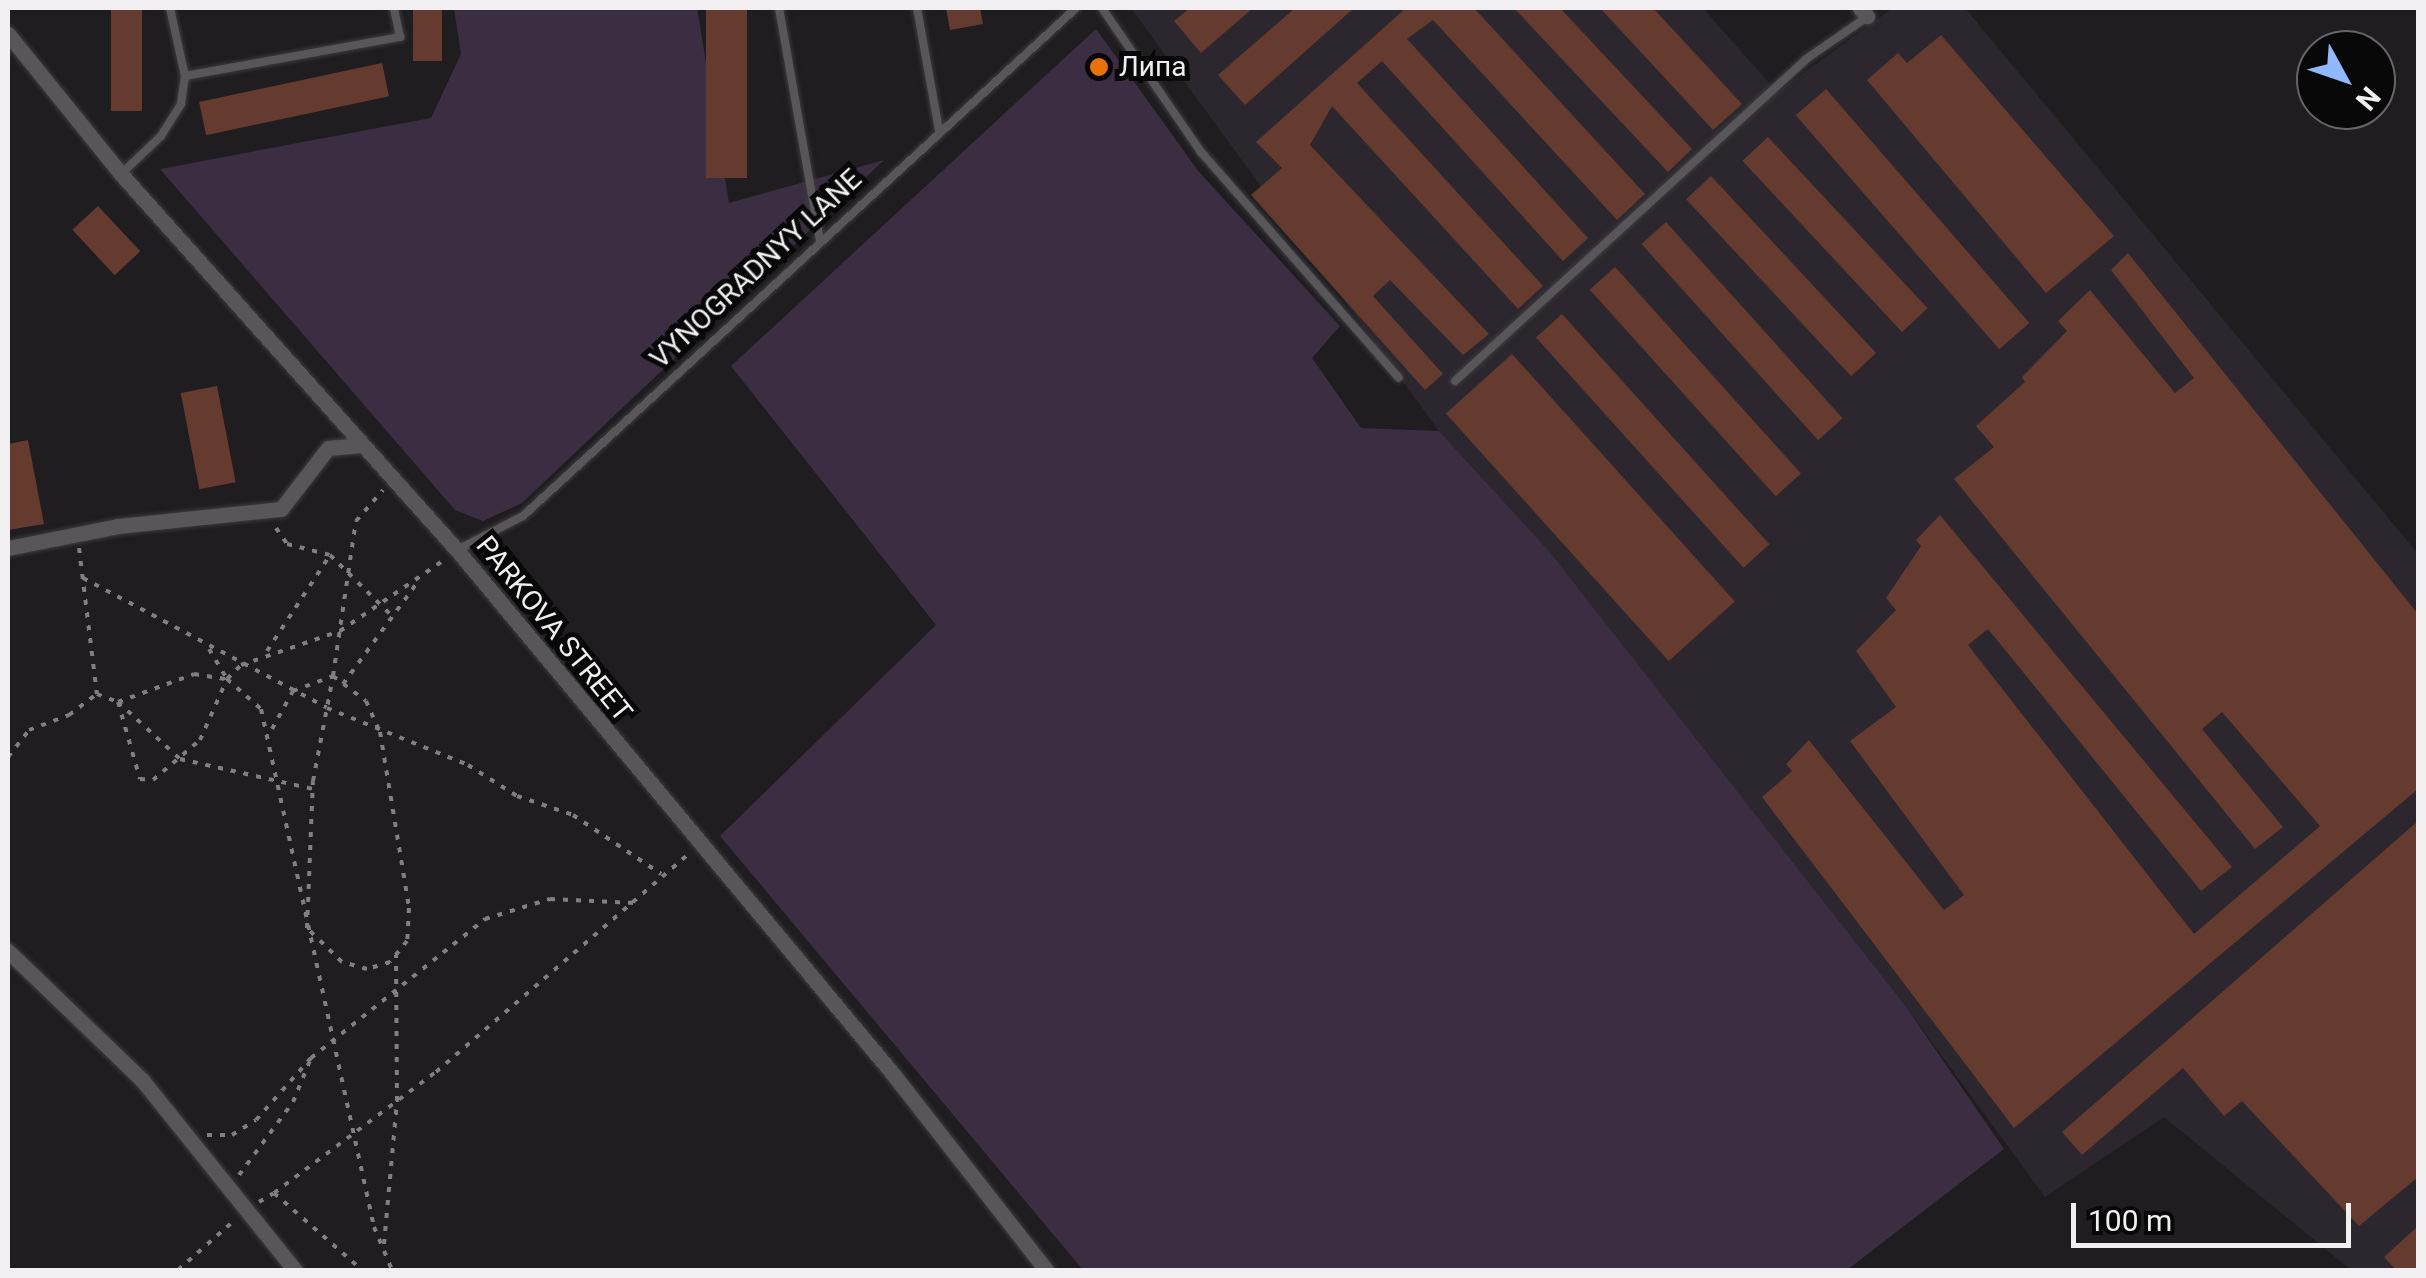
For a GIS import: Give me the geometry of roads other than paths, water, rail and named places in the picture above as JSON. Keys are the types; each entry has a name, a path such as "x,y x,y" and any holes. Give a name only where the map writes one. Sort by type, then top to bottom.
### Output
{"street":[{"name":"PARKOVA STREET","path":"8,34 121,174 457,550 699,846 893,1074 1046,1270"},
{"path":"8,548 78,534 281,508 328,448 362,445"},
{"path":"8,951 142,1080 295,1270"}],"lane":[{"path":"121,174 161,136 180,104 184,76 170,8"},
{"path":"184,76 400,37 394,8"},
{"path":"779,8 820,240"},
{"path":"916,8 939,130"},
{"name":"VYNOGRADNYY LANE","path":"457,550 523,516 1076,8"},
{"path":"1102,8 1201,152 1399,378"},
{"path":"1454,381 1865,10"}],"place":[{"name":"Липа","path":"1099,67"}]}
